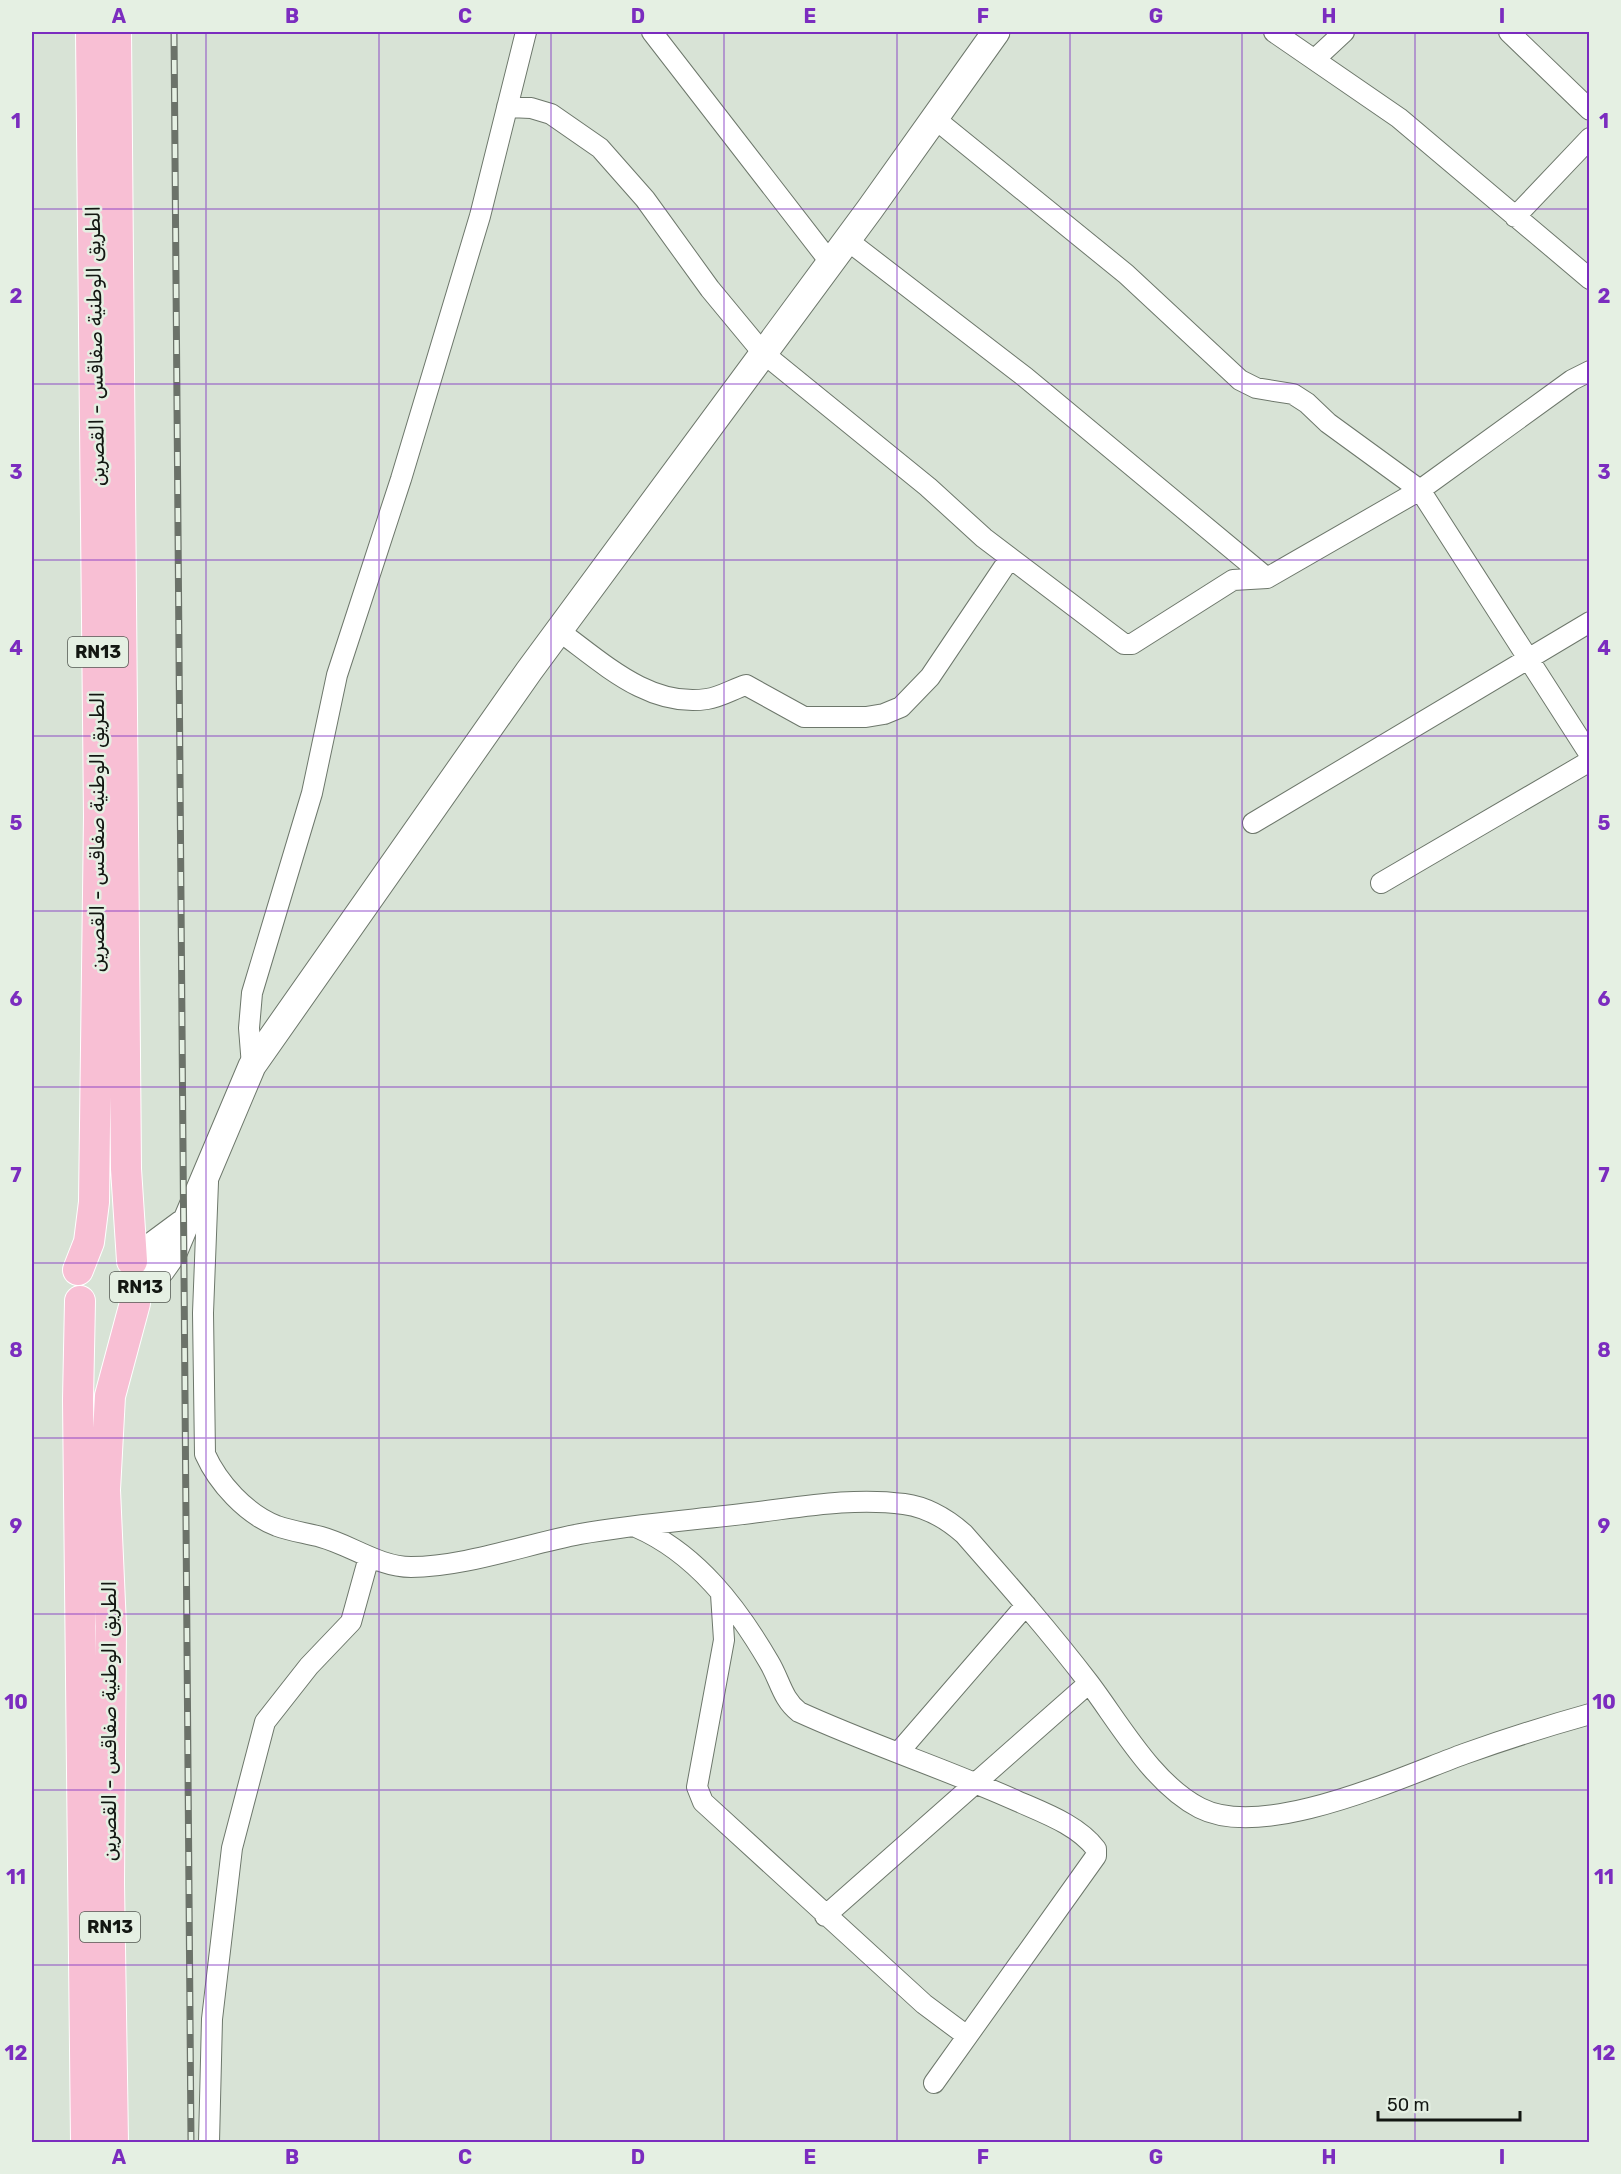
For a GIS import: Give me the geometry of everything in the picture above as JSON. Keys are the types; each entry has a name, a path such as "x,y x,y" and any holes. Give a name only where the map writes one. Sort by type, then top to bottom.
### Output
{"main road":[{"name":"الطريق الوطنية صفاقس - القصرين","path":"91,32 107,242 125,959 126,1169 136,1283 110,1396 105,1490 111,1626 96,1712 95,1882 99,2108 113,2142"},
{"name":"الطريق الوطنية صفاقس - القصرين","path":"78,1270 89,1242 94,1202 107,242 116,32"},
{"path":"136,1283 185,1221 208,1173 234,1105 252,1066 559,631 847,240 996,32"},
{"path":"96,964 125,959"},
{"name":"RN13","path":"103,1251 113,1251 136,1283 127,1310 106,1316 87,1309 80,1301 76,1291 78,1270 92,1254 103,1251"},
{"name":"الطريق الوطنية صفاقس - القصرين","path":"80,1301 81,1626 96,1712"},
{"name":"الطريق الوطنية صفاقس - القصرين","path":"86,2142 99,2108"}],"street":[{"path":"252,1066 249,1028 252,993 312,794 336,675 402,479 418,418 480,216 526,32"},
{"path":"652,32 830,262"},
{"path":"1274,32 1315,58 1399,118 1590,279"},
{"path":"1315,58 1344,32"},
{"path":"1509,32 1590,110"},
{"path":"507,107 531,108 551,114 600,148 645,199 710,289 763,353 928,487 1010,558 1124,644 1132,644 1233,580 1267,578 1420,490 1572,380 1590,371"},
{"path":"934,118 1126,274 1240,380 1256,388 1293,394 1307,403 1328,423 1420,490 1590,755"},
{"path":"1515,217 1590,138"},
{"path":"847,240 1025,377 1267,578"},
{"path":"559,631 623,678 643,689 668,698 708,699 746,685 804,717 884,714 901,707 930,677 1010,558"},
{"path":"1253,823 1590,622"},
{"path":"1381,883 1590,761"},
{"path":"208,1173 203,1313 205,1454 212,1469 241,1503 266,1521 329,1539 369,1557 408,1567 428,1566 581,1534 855,1501 905,1504 926,1509 951,1523 964,1534 1026,1605 1089,1683 1143,1757 1174,1789 1200,1808 1222,1816 1253,1817 1353,1797 1516,1736 1590,1714"},
{"path":"636,1527 675,1548 722,1594 758,1644 790,1705 828,1725 975,1782 1076,1831 1091,1842 1096,1849 1096,1856 934,2083"},
{"path":"212,2140 212,2019 232,1848 265,1722 309,1666 351,1622 369,1557"},
{"path":"722,1594 724,1640 697,1787 703,1802 825,1916 924,2004 967,2036"},
{"path":"898,1753 1026,1605"},
{"path":"825,1916 1089,1683"}],"railway":[{"path":"174,32 191,2142"}]}
